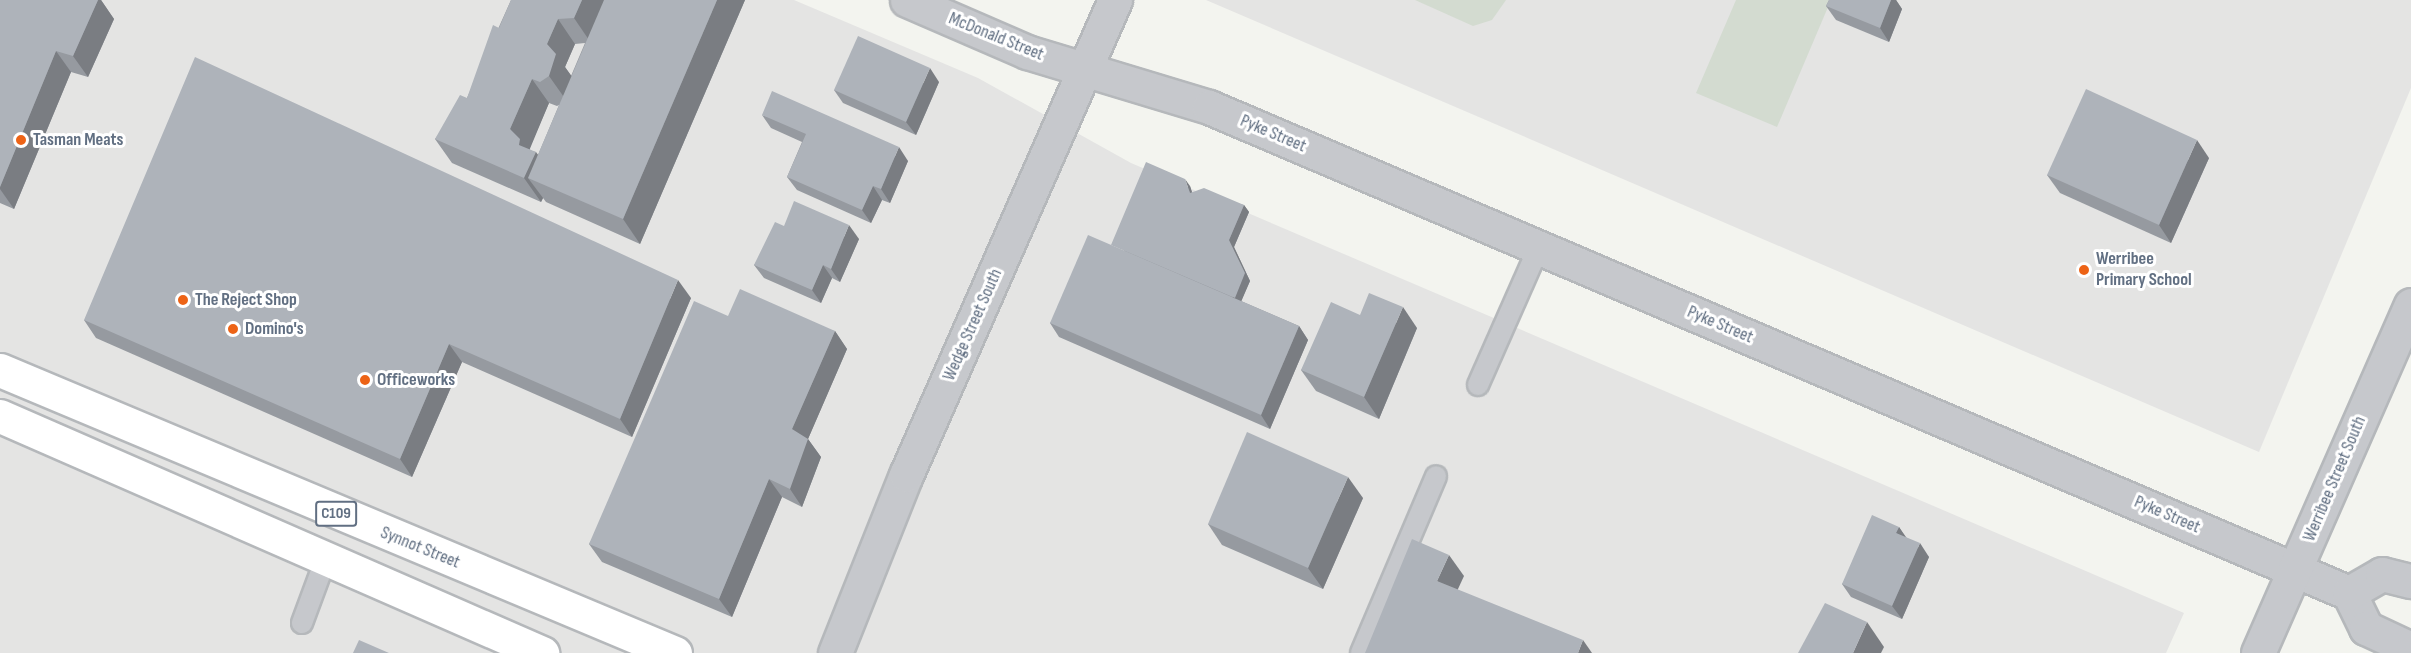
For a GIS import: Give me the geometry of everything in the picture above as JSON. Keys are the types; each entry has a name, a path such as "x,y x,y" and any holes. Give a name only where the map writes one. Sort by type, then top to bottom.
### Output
{"highway":[{"name":"Synnot Street","path":"4,381 340,515 675,653"},
{"name":"C109","path":"0,416 542,653"},
{"path":"326,558 340,515"}],"street":[{"name":"McDonald Street","path":"907,0 1027,52 1087,70"},
{"name":"Wedge Street South","path":"836,653 906,475 1087,70 1115,0"},
{"name":"Pyke Street","path":"1087,70 1209,107 2349,593"},
{"name":"Werribee Street South","path":"2258,653 2411,305"},
{"path":"2411,581 2382,574 2349,593 2366,628 2411,649"}],"lane":[{"path":"1478,386 1539,248"},
{"path":"1361,653 1436,476"},
{"path":"302,622 326,558"}],"shaded area":[{"path":"0,0 794,0 978,78 1131,163 2184,613 2166,653 0,653"},
{"name":"Werribee Primary School","path":"1206,0 2411,0 2411,88 2259,452"},
{"path":"1415,0 1506,0 1492,20 1473,26"},
{"path":"1736,0 1831,0 1777,127 1696,93"}],"building":[{"name":"Tasman Meats","path":"0,0 98,0 73,56 56,51 0,187"},
{"path":"511,0 582,0 574,18 558,19 547,44 556,54 549,76 540,82 532,79 510,129 520,139 519,145 536,152 524,178 435,139 460,95 467,98 493,25 499,28"},
{"path":"604,0 717,0 623,219 528,178"},
{"path":"1829,0 1891,0 1880,28 1826,6"},
{"path":"858,36 930,68 906,122 834,90"},
{"path":"195,57 678,280 620,419 449,344 400,459 84,320"},
{"path":"2086,89 2197,140 2159,225 2047,175"},
{"path":"772,91 899,147 881,189 873,186 862,210 787,177 806,134 762,115"},
{"path":"1146,162 1185,179 1190,193 1204,188 1244,205 1229,240 1245,273 1235,298 1111,245"},
{"path":"794,201 849,225 831,269 823,265 812,290 754,265 775,222 784,226"},
{"path":"1088,235 1299,326 1261,415 1050,323"},
{"path":"740,289 835,331 792,429 808,439 790,489 769,479 719,599 589,544 694,301 728,316"},
{"path":"1369,293 1403,307 1364,397 1301,370 1331,302 1360,315"},
{"path":"1247,432 1348,477 1308,568 1208,524"},
{"path":"1872,515 1899,527 1896,533 1920,543 1892,606 1842,584"},
{"path":"1412,539 1449,555 1437,581 1583,640 1578,653 1365,653"},
{"path":"1825,603 1867,622 1853,653 1798,653"},
{"path":"359,640 389,653 353,653"}],"place":[{"name":"Tasman Meats","path":"21,140"},
{"name":"Werribee Primary School","path":"2084,270"},
{"name":"The Reject Shop","path":"183,300"},
{"name":"Domino's","path":"233,329"},
{"name":"Officeworks","path":"365,380"}]}
